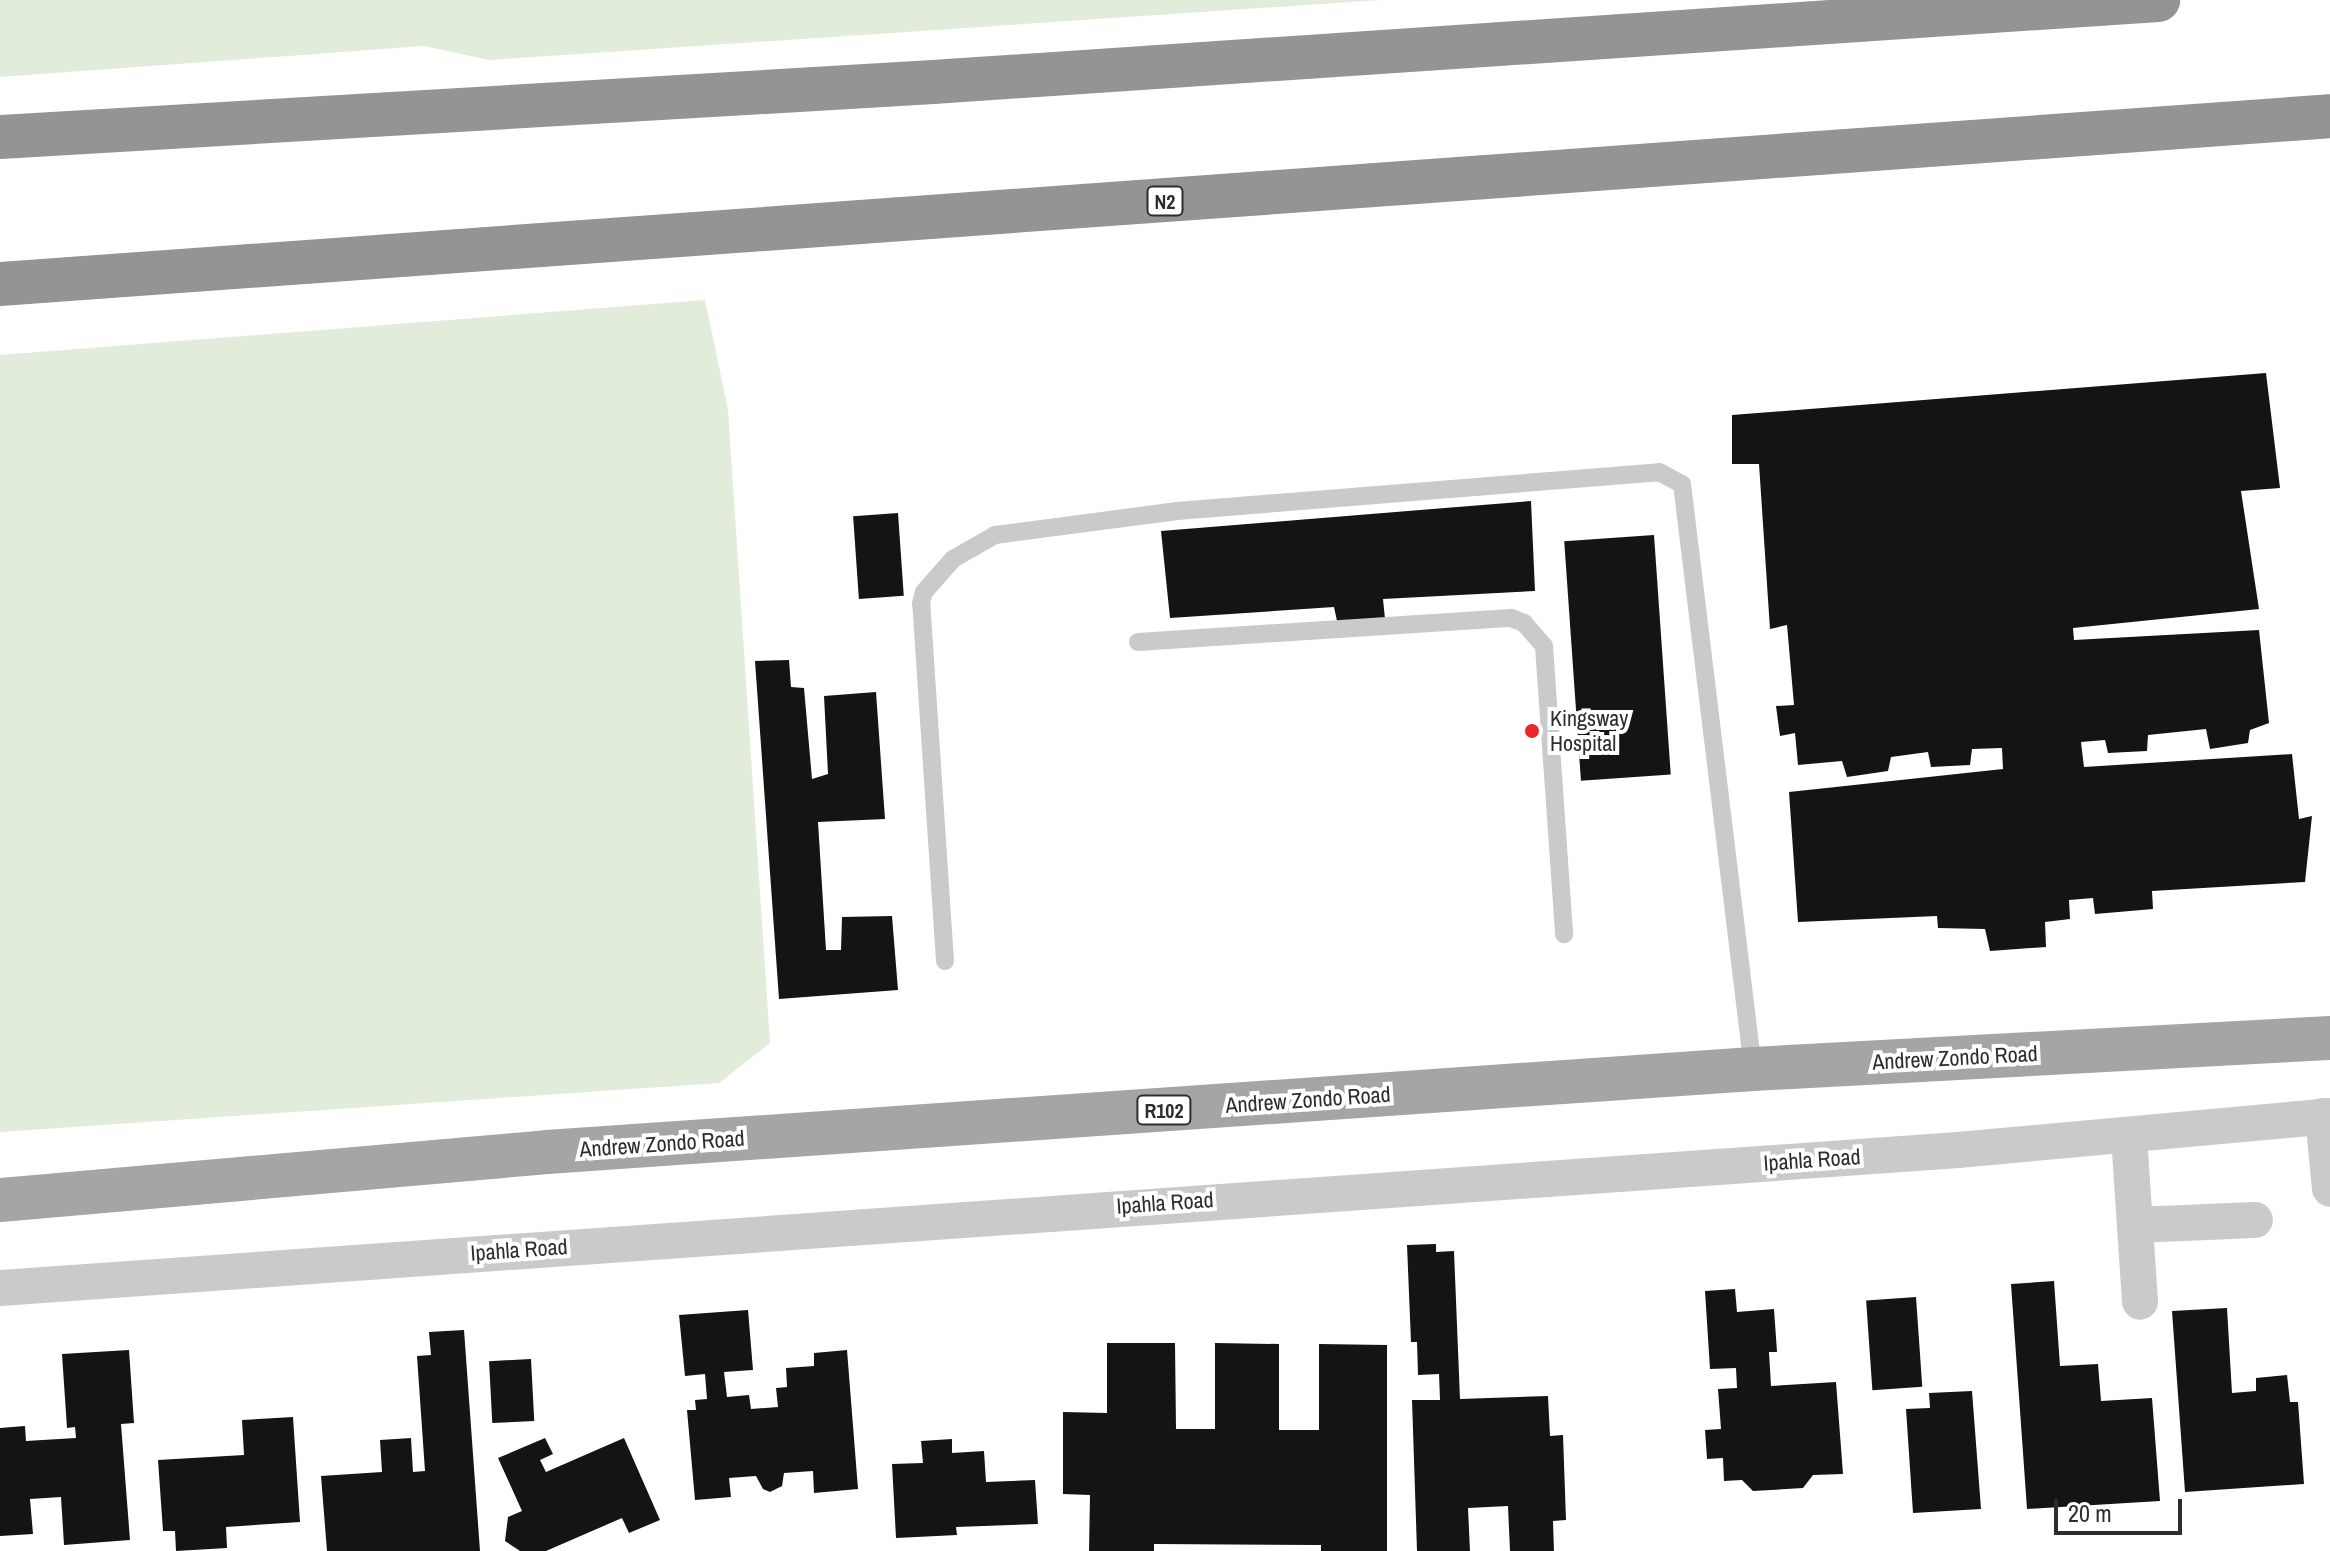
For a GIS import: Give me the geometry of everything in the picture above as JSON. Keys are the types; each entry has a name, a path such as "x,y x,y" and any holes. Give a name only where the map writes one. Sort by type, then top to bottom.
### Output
{"highway":[{"path":"0,137 933,82 2158,0"},
{"name":"N2","path":"0,284 2330,116"}],"main road":[{"name":"Andrew Zondo Road","path":"0,1200 547,1152 1753,1069 2330,1038"}],"street":[{"name":"Ipahla Road","path":"0,1288 2129,1136 2327,1116"},
{"path":"2327,1116 2330,1189"},
{"path":"2129,1136 2140,1302"},
{"path":"2135,1225 2255,1220"}],"lane":[{"path":"945,961 921,603 924,592 953,559 995,535 1177,511 1659,472 1682,484 1753,1069"},
{"path":"1138,642 1511,618 1524,623 1544,646 1564,934"}],"green space":[{"path":"0,0 1381,0 489,60 424,46 0,77"},
{"path":"705,300 728,410 770,1043 719,1083 0,1132 0,355"}],"building":[{"path":"2266,373 2280,488 2241,491 2259,609 2073,628 2074,640 2259,630 2269,723 2250,730 2248,743 2210,749 2206,729 2148,735 2147,751 2108,753 2105,740 2081,742 2084,767 2292,754 2299,819 2312,816 2305,882 2152,891 2153,909 2095,914 2093,898 2069,900 2070,919 2045,922 2046,947 1990,951 1985,929 1938,928 1937,916 1798,922 1789,792 2003,769 2002,748 1972,749 1970,765 1931,767 1928,752 1891,757 1888,771 1847,777 1842,761 1798,765 1795,733 1780,736 1776,706 1794,705 1787,625 1770,629 1759,464 1732,464 1732,415"},
{"path":"1531,501 1535,591 1383,599 1385,619 1337,621 1334,607 1170,618 1161,531"},
{"path":"898,513 904,596 859,599 853,516"},
{"path":"1654,535 1671,774 1581,781 1564,541"},
{"path":"789,660 791,687 804,688 812,779 828,774 824,696 876,692 885,819 818,822 826,950 841,950 842,917 892,916 898,990 779,999 755,661"},
{"path":"1436,1244 1436,1252 1454,1251 1460,1399 1548,1396 1550,1436 1563,1435 1566,1520 1553,1521 1554,1551 1510,1551 1508,1506 1468,1508 1470,1551 1417,1551 1412,1400 1440,1400 1439,1374 1418,1375 1417,1342 1411,1342 1407,1245"},
{"path":"2054,1281 2060,1366 2098,1364 2101,1401 2152,1398 2160,1501 2027,1509 2011,1284"},
{"path":"1735,1289 1737,1312 1774,1309 1777,1352 1769,1352 1771,1386 1836,1382 1843,1474 1813,1475 1803,1488 1753,1491 1742,1480 1724,1481 1723,1458 1707,1459 1705,1430 1721,1429 1718,1389 1737,1388 1736,1368 1710,1369 1705,1291"},
{"path":"1916,1297 1922,1387 1872,1390 1866,1300"},
{"path":"2227,1308 2232,1393 2256,1391 2256,1378 2287,1375 2290,1402 2298,1402 2304,1484 2185,1492 2172,1311"},
{"path":"748,1310 753,1370 724,1372 727,1397 749,1395 751,1409 778,1407 776,1388 787,1387 786,1368 814,1366 814,1353 847,1350 858,1489 814,1493 813,1471 784,1473 782,1486 770,1492 763,1489 756,1476 729,1478 731,1497 695,1500 687,1410 696,1410 695,1400 707,1399 705,1374 685,1376 679,1315"},
{"path":"464,1330 480,1551 327,1551 321,1476 382,1472 380,1440 411,1438 413,1472 425,1471 417,1356 431,1355 429,1332"},
{"path":"1107,1343 1175,1343 1176,1429 1215,1429 1215,1343 1279,1344 1279,1430 1319,1430 1319,1344 1387,1345 1387,1551 1321,1551 1321,1545 1154,1544 1154,1551 1089,1551 1090,1495 1063,1494 1063,1412 1107,1413"},
{"path":"129,1350 134,1423 121,1424 130,1540 64,1545 61,1497 30,1499 33,1534 0,1536 0,1428 25,1426 26,1441 76,1438 75,1427 67,1428 62,1354"},
{"path":"531,1359 534,1421 492,1423 489,1361"},
{"path":"1972,1391 1981,1509 1913,1513 1906,1409 1930,1408 1929,1393"},
{"path":"293,1417 300,1522 226,1527 227,1548 176,1551 175,1531 163,1531 158,1460 244,1455 242,1420"},
{"path":"545,1438 553,1454 540,1460 546,1472 624,1438 660,1520 629,1533 622,1518 546,1551 520,1551 505,1541 508,1517 522,1511 498,1458"},
{"path":"952,1439 952,1453 984,1451 986,1482 1035,1480 1038,1524 956,1527 957,1535 896,1538 892,1464 923,1463 921,1441"}],"place":[{"name":"Kingsway Hospital","path":"1532,731"}]}
